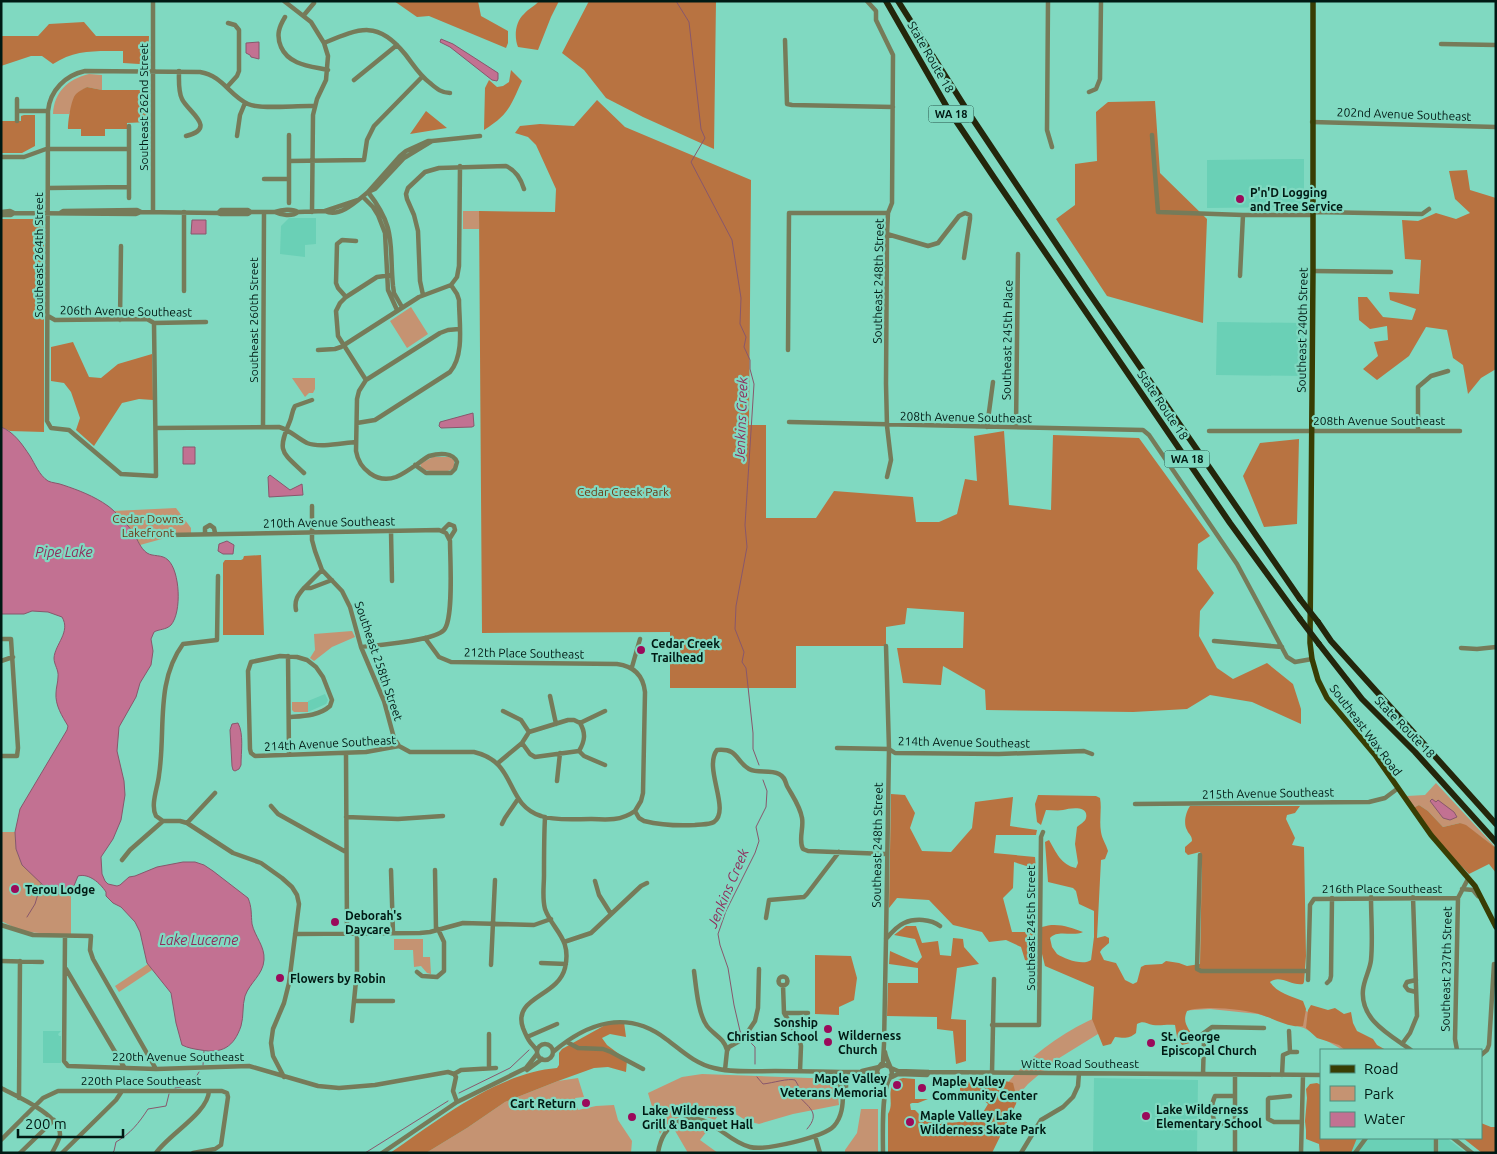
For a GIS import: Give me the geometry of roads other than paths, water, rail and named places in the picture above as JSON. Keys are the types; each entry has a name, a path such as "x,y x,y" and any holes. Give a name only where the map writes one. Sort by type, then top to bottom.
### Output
{"highway":[{"name":"State Route 18","path":"886,1 948,109 994,179 1230,523 1300,619 1362,699 1415,752 1496,842"},
{"name":"State Route 18","path":"898,1 972,118 1072,268 1300,600 1337,648 1496,824"}],"main road":[{"name":"Southeast 240th Street","path":"1312,659 1310,643 1313,1"},
{"name":"Southeast Wax Road","path":"1312,659 1321,688 1327,698 1375,755 1431,835 1480,894 1496,927"}],"street":[{"name":"Southeast 262nd Street","path":"153,1 153,212"},
{"path":"284,1 304,15 320,33 328,56 326,80 314,106 312,122 312,212"},
{"name":"Southeast 248th Street","path":"867,1 876,11 876,20 893,55 892,203 888,213 887,234 886,384 887,426 891,460 888,477"},
{"path":"1048,1 1048,130 1052,147"},
{"path":"1089,92 1096,89 1100,79 1101,1"},
{"path":"304,15 314,3"},
{"path":"285,17 280,26 278,37 285,56 297,63 328,70"},
{"path":"227,87 237,76 239,68 239,30 236,25 228,23"},
{"path":"324,43 350,32 365,30 381,32 397,45 422,77 442,93 450,93"},
{"path":"785,40 786,104 893,107"},
{"path":"1441,44 1496,45"},
{"path":"354,80 397,45"},
{"name":"Southeast 264th Street","path":"153,71 85,71 75,74 63,82 54,94 48,111 47,421 50,427 69,430 120,474 156,476 156,428"},
{"path":"153,71 207,73 220,80 245,103 256,106 314,106"},
{"path":"179,71 179,90 182,100 197,115 200,121 200,128 196,133 186,136"},
{"path":"289,161 364,160 367,140 374,126 422,77"},
{"path":"17,99 17,121"},
{"path":"237,136 240,127 240,115 245,103"},
{"path":"17,111 48,111"},
{"name":"202nd Avenue Southeast","path":"1312,122 1496,127"},
{"path":"129,126 129,198"},
{"path":"289,135 289,203"},
{"path":"1152,135 1158,212 1243,215 1313,213 1422,214 1429,209"},
{"path":"1,212 136,214 141,212 218,212 221,214 248,214 251,212 275,212 279,210 295,210 298,212 325,211 361,198 400,156 422,143 480,136"},
{"path":"1,157 24,157 42,149 129,149"},
{"path":"423,294 420,281 418,231 406,194 408,188 425,172 444,166 506,166 521,180 524,189"},
{"path":"318,350 335,349 343,346 423,294 451,285 457,277 459,266 460,166"},
{"path":"264,180 289,179"},
{"path":"49,188 129,187"},
{"path":"368,192 380,208 389,227 391,244 390,296 397,310"},
{"path":"361,198 378,215 385,233 394,293 402,307"},
{"path":"184,212 184,291"},
{"name":"Southeast 260th Street","path":"262,427 264,212"},
{"path":"1,215 11,215 14,213"},
{"path":"788,350 789,213 888,213"},
{"path":"887,234 932,246 938,244 960,216 970,215 964,258"},
{"path":"1240,276 1243,215"},
{"path":"346,297 336,283 337,244 342,240 356,241"},
{"path":"120,320 121,246"},
{"name":"Southeast 245th Place","path":"1016,427 1018,254"},
{"path":"1313,271 1391,272"},
{"path":"366,380 343,346 337,332 336,311 346,297 377,277 390,275"},
{"path":"357,422 375,420 450,372 458,361 458,296 451,285"},
{"name":"206th Avenue Southeast","path":"48,316 55,320 147,319 154,322 206,322"},
{"path":"154,322 156,428 262,427 286,429 307,442 314,444 356,442"},
{"path":"414,465 426,473 452,473 456,469 457,462 451,455 433,454 414,465 397,476 390,478 374,476 361,466 358,460 356,442 357,398 359,391 366,380 440,333 448,330 459,330"},
{"path":"1418,430 1418,387 1431,376 1448,370"},
{"path":"987,427 993,382"},
{"path":"304,473 284,452 282,441 291,420 294,406 312,400"},
{"name":"208th Avenue Southeast","path":"789,422 887,426 1144,430 1237,564 1282,647"},
{"name":"208th Avenue Southeast","path":"1209,430 1460,431"},
{"name":"Southeast 258th Street","path":"312,506 312,532 315,551 322,570 342,591 347,601 361,647 384,701 394,738 399,746"},
{"path":"361,647 425,638 442,632 448,625 450,538 455,530 453,524 447,525 444,532 450,538"},
{"name":"210th Avenue Southeast","path":"205,533 205,528 210,525 213,526 215,533"},
{"path":"392,531 392,581"},
{"name":"210th Avenue Southeast","path":"168,535 205,533 444,532"},
{"path":"296,610 295,601 304,588 322,570"},
{"path":"218,576 217,640 183,644 176,654 170,670 162,706 160,773 153,807 156,816 163,821 187,823 233,853 262,864 292,887 297,895 299,904 288,989 273,1029 270,1043 273,1056 284,1077"},
{"path":"304,588 311,588 332,580"},
{"name":"212th Place Southeast","path":"425,638 438,656 451,662 617,664 632,667"},
{"path":"1,640 11,639 18,738 17,756 1,756"},
{"path":"579,751 584,737 583,729 580,723 572,720 529,732 522,743 498,763 518,799 525,807 545,818 615,820 635,811 641,801 642,794 645,692 639,674 632,667 640,639"},
{"path":"1214,641 1282,647 1292,661 1301,662 1312,659"},
{"name":"Southeast 248th Street","path":"879,1067 883,1062 884,1044 886,939 889,749 886,646"},
{"path":"1461,648 1477,650 1496,647"},
{"name":"214th Avenue Southeast","path":"288,656 276,656 251,662 248,671 251,753 259,757 289,754 346,754 373,752 399,746 410,752 474,752 487,756 498,763"},
{"path":"288,717 308,716 325,710 330,706 332,700 323,677 316,667 302,658 288,656 288,717 289,754"},
{"path":"1,661 13,657"},
{"path":"550,696 556,724"},
{"path":"503,711 521,720 529,732"},
{"path":"580,723 605,711"},
{"path":"522,743 530,754 536,756 579,751"},
{"name":"214th Avenue Southeast","path":"837,748 889,749 895,753 999,754 1084,751 1092,754"},
{"path":"635,811 640,818 652,823 685,826 715,821 719,817 720,808 714,778 713,758 717,750 726,750 736,755 751,770 779,774 784,777 787,787 800,809 802,849 808,851 886,854"},
{"path":"579,751 584,756 606,765"},
{"path":"557,781 560,753"},
{"path":"346,754 348,933"},
{"name":"215th Avenue Southeast","path":"1135,804 1369,802 1384,798 1397,789"},
{"path":"187,823 215,793"},
{"path":"502,824 518,799"},
{"path":"270,806 278,814 346,852"},
{"path":"346,816 398,819 443,816"},
{"path":"542,1059 527,1038 522,1025 523,1012 533,1000 551,990 558,983 566,964 564,942 544,906 545,818"},
{"path":"122,860 130,850 163,821"},
{"name":"Southeast 245th Street","path":"992,1026 1039,1025 1041,837 1043,832"},
{"path":"766,918 769,900 804,897 839,852"},
{"path":"1200,856 1197,969 1201,971 1308,971 1308,980"},
{"path":"391,870 393,933"},
{"path":"417,972 422,976 437,977 442,974 444,969 444,945 437,930 435,870"},
{"name":"Southeast 237th Street","path":"1457,1049 1455,1039 1458,898 1468,878"},
{"path":"491,965 495,880"},
{"path":"595,882 599,895 611,914"},
{"path":"564,942 590,933 641,886 647,883"},
{"path":"1462,889 1473,890 1483,906 1488,910"},
{"path":"1372,897 1371,958 1363,991 1365,1006 1382,1030 1410,1049"},
{"name":"216th Place Southeast","path":"1308,971 1310,905 1314,899 1372,897 1458,898"},
{"path":"1402,1044 1417,1016 1413,897"},
{"path":"1327,983 1331,976 1332,898"},
{"path":"295,934 425,933 463,923 534,925 551,918"},
{"path":"886,939 896,928 910,921 930,921 940,926"},
{"path":"1,925 33,936 91,936 90,953 156,1069"},
{"path":"352,1021 355,1001 358,934"},
{"path":"65,936 65,967 124,1067"},
{"path":"1,961 42,962"},
{"path":"18,1098 20,961"},
{"path":"541,963 566,964"},
{"path":"1482,1054 1488,1050 1489,1045 1494,964"},
{"name":"220th Avenue Southeast","path":"65,967 64,1061 70,1066 156,1069 249,1066 318,1086 339,1088 375,1085 448,1072 454,1074 461,1070 496,1068"},
{"path":"727,1051 731,1045 743,1039 755,1021 758,1008 759,969"},
{"path":"694,972 697,993 706,1025 725,1043 727,1051 725,1070"},
{"path":"992,1073 994,979"},
{"path":"1416,980 1407,982 1405,986 1408,990 1416,992"},
{"path":"783,985 784,1013 800,1042 800,1071"},
{"path":"355,1001 393,1001"},
{"path":"784,1013 808,1013"},
{"path":"513,1074 528,1070 542,1059 549,1058 553,1052 586,1030 598,1025 616,1022 635,1023 658,1033 698,1062 714,1068 725,1070 859,1072 875,1075 883,1080 890,1078"},
{"path":"527,1038 557,1024"},
{"path":"1204,1074 1204,1040 1201,1035 1212,1027 1264,1028"},
{"path":"1289,1032 1290,1052"},
{"path":"489,1034 489,1068"},
{"path":"527,1038 547,1044 553,1052"},
{"path":"551,1047 565,1043 578,1048 596,1048 611,1052 643,1069"},
{"path":"382,1153 457,1102 527,1067 542,1044"},
{"name":"Southeast 248th Street","path":"884,1044 886,1059 890,1068"},
{"path":"1489,1045 1496,1045"},
{"path":"1282,1075 1283,1054 1297,1052"},
{"path":"859,1072 885,1065 890,1068 892,1072 887,1082 884,1100"},
{"path":"879,1067 877,1072 883,1086 884,1100 883,1153"},
{"name":"Witte Road Southeast","path":"890,1068 898,1071 928,1072 1320,1075"},
{"path":"658,1153 661,1138 669,1128 677,1122 690,1118 707,1121 751,1150 766,1148 827,1132 838,1120 843,1107 840,1072"},
{"path":"843,1093 846,1087 846,1072"},
{"name":"Witte Road Southeast","path":"890,1078 898,1074 927,1075 928,1072"},
{"path":"1022,1153 1041,1120 1063,1108 1073,1097 1078,1086 1079,1073"},
{"path":"454,1074 456,1077 453,1094 457,1102"},
{"path":"1235,1074 1235,1153"},
{"path":"1301,1153 1303,1075"},
{"path":"1,1088 35,1106 54,1120 59,1128 60,1135 52,1153"},
{"name":"220th Place Southeast","path":"35,1106 47,1096 61,1090 209,1090 227,1093 221,1145 215,1149 193,1153"},
{"path":"156,1153 170,1137 192,1118 207,1100 209,1090"},
{"path":"62,1153 116,1100 122,1091"},
{"path":"1235,1096 1215,1096 1213,1099 1214,1122 1235,1124"},
{"path":"1290,1096 1268,1099 1268,1119 1274,1122 1302,1122"},
{"path":"1,1140 35,1106"},
{"path":"20,1153 54,1120"},
{"path":"815,1136 820,1153"},
{"path":"1355,1153 1365,1139"},
{"path":"1436,1139 1436,1153"},
{"path":"1454,1139 1472,1153"}],"water":[{"path":"441,39 453,44 498,73 497,81 492,80 450,47 440,42"},
{"path":"259,42 259,59 251,57 246,53 246,43"},
{"path":"192,220 206,220 206,234 191,234"},
{"path":"473,413 474,426 472,427 441,428 439,426 440,422"},
{"name":"Pipe Lake","path":"1,427 10,432 24,447 45,479 86,494 108,506 129,527 145,551 149,554 166,558 172,565 175,573 178,602 175,619 169,627 154,632 151,639 153,651 151,665 140,683 136,697 119,727 117,751 124,781 125,795 121,820 113,839 101,857 102,874 108,884 117,886 129,877 157,867 183,862 195,862 213,871 248,898 253,929 263,950 264,960 259,974 245,996 242,1022 238,1033 231,1044 221,1050 208,1051 182,1045 171,993 147,963 140,932 135,922 121,907 113,903 106,896 106,892 101,885 90,877 82,875 78,876 71,893 67,895 57,894 47,889 22,865 16,849 15,832 20,809 68,726 59,710 57,702 58,674 54,658 65,628 62,617 48,612 32,611 24,614 1,614"},
{"path":"183,447 195,447 195,464 183,464"},
{"path":"270,475 290,490 302,484 303,495 269,497 268,477"},
{"path":"227,541 234,545 233,554 223,554 218,551 219,544"},
{"path":"238,723 242,738 241,765 235,771 232,766 230,730 232,724"},
{"path":"1432,799 1436,802 1438,800 1454,812 1457,817 1450,820 1443,818 1430,801"}],"waterway":[{"name":"Jenkins Creek","path":"676,1 689,22 701,129 705,138 691,162 732,240 741,298 740,324 746,337 744,347 750,360 754,384 745,525 747,547 736,606 735,629 744,652 742,662 746,668 753,749 759,765"},
{"name":"Jenkins Creek","path":"742,1035 734,1005 728,968 718,934 726,911 759,841 756,827 766,807 767,791 763,780"},
{"path":"27,917 35,904 41,884"},
{"name":"Jenkins Creek","path":"748,1040 755,1047 755,1064"},
{"path":"459,1093 510,1068 529,1050"},
{"path":"203,1065 204,1051"},
{"path":"175,1088 191,1085 199,1072"},
{"name":"Jenkins Creek","path":"757,1077 763,1084 795,1080 798,1085 798,1095 812,1110 813,1114 807,1129"},
{"path":"112,1153 116,1142 134,1128 148,1109 166,1106 169,1094"},
{"path":"365,1153 448,1101"}],"place":[{"name":"P'n'D Logging and Tree Service","path":"1240,199"},
{"name":"Cedar Creek Trailhead","path":"641,650"},
{"name":"Terou Lodge","path":"15,889"},
{"name":"Deborah's Daycare","path":"335,922"},
{"name":"Flowers by Robin","path":"280,978"},
{"name":"Sonship Christian School","path":"828,1029"},
{"name":"Wilderness Church","path":"828,1042"},
{"name":"St. George Episcopal Church","path":"1151,1043"},
{"name":"Maple Valley Veterans Memorial","path":"897,1085"},
{"name":"Maple Valley Community Center","path":"922,1088"},
{"name":"Cart Return","path":"586,1103"},
{"name":"Lake Wilderness Elementary School","path":"1146,1116"},
{"name":"Lake Wilderness Grill & Banquet Hall","path":"632,1117"},
{"name":"Maple Valley Lake Wilderness Skate Park","path":"910,1122"}],"park label":[{"name":"Cedar Creek Park","path":"623,491"},
{"name":"Cedar Downs Lakefront","path":"148,525"}],"water label":[{"name":"Lake Lucerne","path":"199,940"}]}
